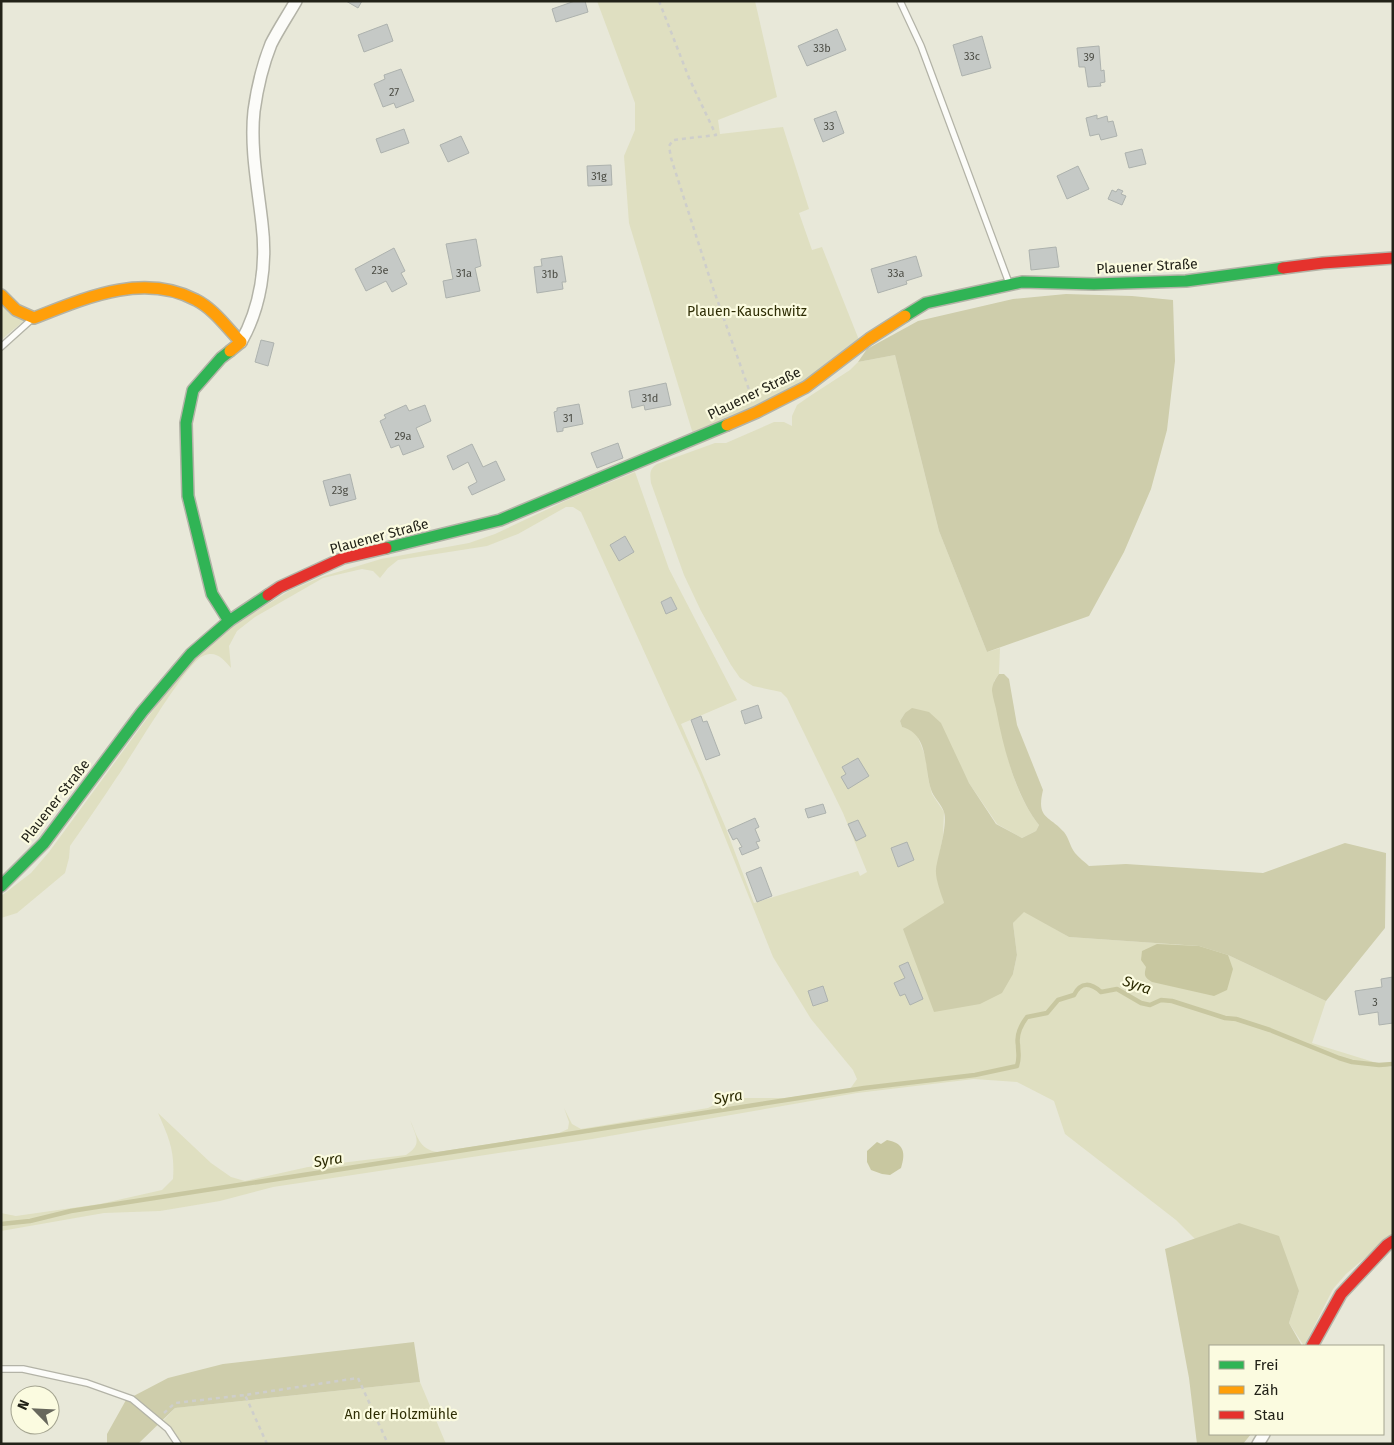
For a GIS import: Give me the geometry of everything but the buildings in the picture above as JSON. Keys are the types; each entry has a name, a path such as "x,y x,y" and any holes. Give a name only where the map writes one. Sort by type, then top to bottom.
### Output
{"street":[{"path":"229,621 212,594 188,496 186,423 193,390 221,358 241,342 251,324 264,264 263,226 255,165 254,111 271,45 296,1"},
{"name":"Plauener Straße","path":"1,886 44,843 142,712 191,654 229,621 280,587 343,558 500,520 757,412 806,387 869,339 926,303 1022,282 1094,284 1186,281 1323,263 1393,258"},
{"path":"1,295 16,310 34,318 99,294 131,287 164,289 197,300 241,342"},
{"path":"1313,1345 1341,1294 1393,1241"}],"lane":[{"path":"900,1 921,46 1010,285"},
{"path":"1,347 34,318"},
{"path":"1,1369 23,1369 87,1382 132,1399 168,1429 178,1444"}],"path":[{"path":"659,1 689,78 716,135 673,140 669,146 671,158 713,288 757,412"},
{"path":"157,1419 175,1403 358,1378 388,1444"},
{"path":"245,1394 267,1444"}],"green space":[{"name":"Plauen-Kauschwitz","path":"597,1 755,1 777,97 718,120 720,134 783,127 809,209 799,213 812,250 822,247 859,340 805,382 693,434 629,223 624,156 635,130 635,103"},
{"path":"1,300 26,319 1,340"},
{"path":"895,355 939,531 987,652 1000,648 999,674 994,681 1007,756 1020,793 1028,810 1039,825 1036,831 1022,838 997,824 969,783 956,758 905,713 900,721 902,727 910,729 917,735 926,758 932,794 944,812 943,836 936,871 944,903 1013,974 1017,955 1013,923 1024,911 1069,937 1199,946 1228,955 1326,1001 1312,1043 1393,1068 1393,1234 1346,1274 1333,1289 1305,1345 1289,1323 1299,1291 1239,1223 1195,1239 1176,1220 1065,1134 1054,1101 1017,1082 974,1079 857,1093 592,1139 273,1187 220,1201 160,1211 104,1213 1,1231 1,1213 16,1216 100,1204 162,1190 173,1179 173,1160 168,1137 158,1113 211,1163 231,1177 245,1181 308,1167 406,1155 415,1147 417,1140 410,1120 423,1145 432,1151 438,1152 559,1133 568,1129 569,1122 564,1108 572,1124 581,1129 708,1108 728,1098 785,1098 850,1089 857,1079 853,1070 811,1019 773,957 700,775 581,512 573,507 566,507 518,534 487,546 398,560 380,578 373,571 362,569 323,578 255,617 237,631 229,646 231,668 219,656 208,654 203,656 195,662 172,692 70,846 65,873 17,913 1,918 1,896 31,873 49,852 184,668 222,634 289,591 321,577 381,559 469,543 495,534 565,501 635,472 669,569 737,700 681,724 725,826 754,903 858,871 860,876 867,872 843,813 787,698 781,692 753,686 740,678 701,611 684,575 651,483 650,475 651,470 657,464 715,443 726,443 774,422 784,422 792,426 792,416 797,405 850,370 858,362"},
{"name":"An der Holzmühle","path":"420,1382 446,1444 182,1444 176,1434 163,1421 175,1408"}],"shaded area":[{"path":"1066,294 1132,296 1173,300 1175,361 1167,430 1151,489 1124,552 1089,616 987,652 939,531 895,355 858,362 867,349 918,321 1013,299"},
{"path":"999,674 1004,674 1009,679 1017,725 1043,790 1041,806 1043,812 1045,816 1064,832 1075,853 1089,866 1126,864 1263,873 1345,843 1386,853 1385,928 1326,1001 1228,955 1199,946 1069,937 1024,912 1013,923 1017,955 1013,974 1002,993 980,1004 934,1012 903,929 944,903 938,886 936,869 945,818 943,809 932,792 929,783 922,745 918,737 902,727 900,721 905,713 912,708 929,712 941,723 969,783 996,824 1022,838 1036,831 1039,825 1017,787 1003,742 992,691 994,682"},
{"path":"1157,944 1199,946 1228,955 1233,969 1227,990 1214,996 1152,982 1147,979 1145,976 1146,967 1141,960 1142,951"},
{"path":"887,1140 893,1141 900,1146 903,1153 901,1168 890,1175 871,1170 867,1162 867,1151 877,1142 881,1144"},
{"path":"1239,1223 1279,1236 1299,1291 1289,1323 1301,1345 1209,1345 1209,1435 1250,1435 1243,1444 1197,1444 1189,1378 1165,1249"},
{"path":"414,1342 420,1382 175,1408 138,1444 107,1444 107,1434 126,1400 168,1378 223,1364"}],"waterway":[{"name":"Syra","path":"1,1224 30,1221 71,1211 864,1088 975,1075 1017,1066 1019,1058 1018,1034 1027,1017 1047,1013 1058,1000 1074,995 1080,987 1086,985 1090,985 1101,992 1117,989 1141,1003 1150,1005 1161,1000 1172,1001 1225,1018 1236,1019 1270,1030 1352,1062 1379,1065 1393,1064"}],"traffic: fast":[{"path":"905,316 926,303 1022,282 1094,284 1186,281 1283,268"},
{"path":"229,621 212,594 188,496 186,423 193,390 221,358 230,351"},
{"path":"386,548 500,520 727,425"},
{"path":"1,886 44,843 142,712 191,654 229,621 268,595"}],"traffic: slow":[{"path":"1,295 16,310 34,318 73,303 114,291 156,288 176,292 203,304 220,319 241,342 230,351"},
{"path":"727,425 806,387 869,339 905,316"}],"traffic: jam":[{"path":"1283,268 1393,258"},
{"path":"268,595 280,587 343,558 386,548"},
{"path":"1313,1345 1341,1294 1393,1241"}]}
